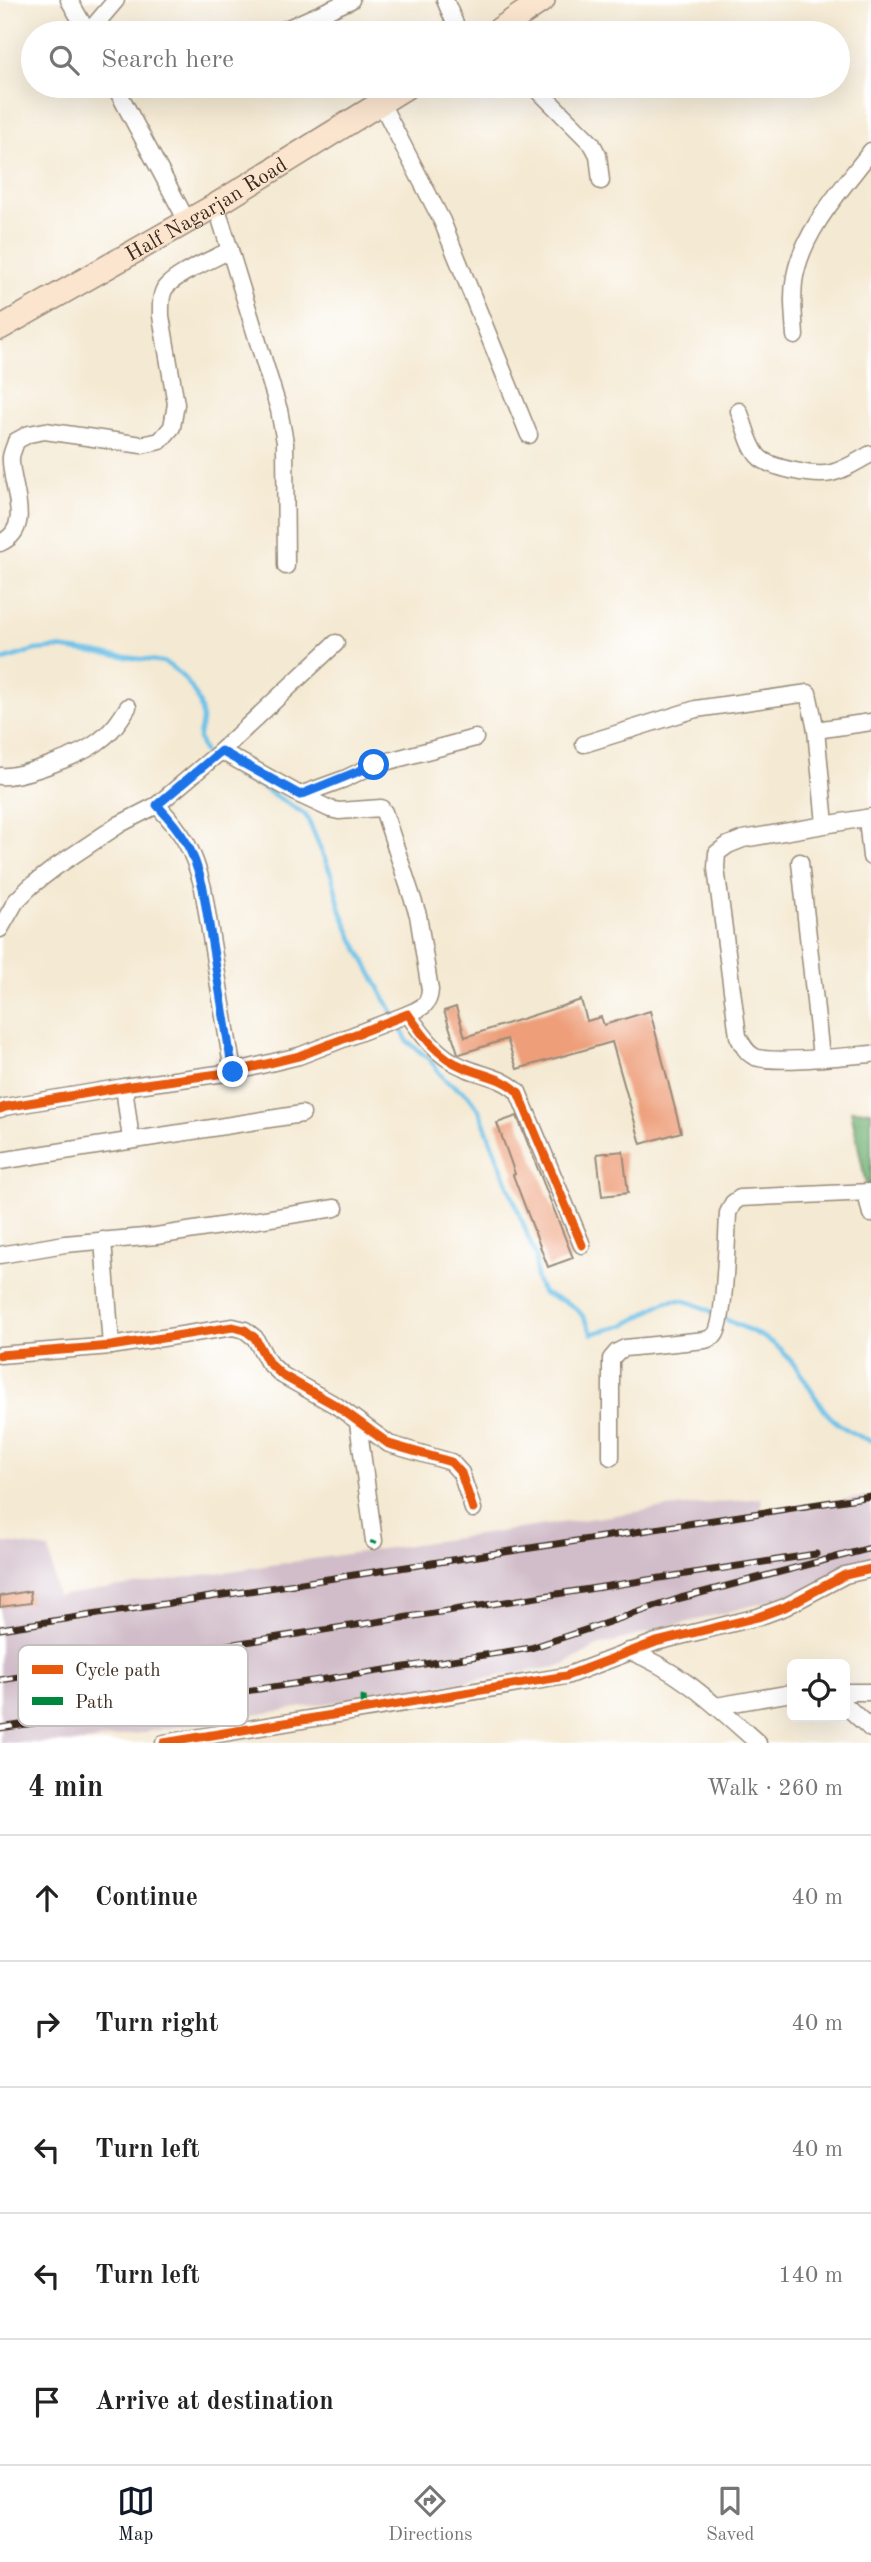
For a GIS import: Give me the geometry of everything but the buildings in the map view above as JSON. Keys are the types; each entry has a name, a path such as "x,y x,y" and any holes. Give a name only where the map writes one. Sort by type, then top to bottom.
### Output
{"main road":[{"path":"514,21 543,0"},
{"name":"Half Nagarjan Road","path":"0,328 216,205 387,98"}],"street":[{"path":"69,0 81,21"},
{"path":"98,21 116,0"},
{"path":"304,21 352,0"},
{"path":"445,0 454,21"},
{"path":"122,98 187,221"},
{"path":"546,98 592,144 598,155 601,181"},
{"path":"380,102 442,221 529,435"},
{"path":"795,336 795,277 806,244 831,204 871,151"},
{"path":"216,205 279,410 285,442 286,566"},
{"path":"0,543 17,529 19,513 11,456 16,441 29,433 45,432 142,445 160,440 172,427 176,404 161,316 160,303 164,290 185,274 230,250"},
{"path":"739,411 753,448 760,459 772,466 819,474 832,473 871,454"},
{"path":"0,929 16,901 48,872 120,824 157,805 221,751 336,643"},
{"path":"584,744 696,709 808,693 816,730 825,824"},
{"path":"0,776 12,777 79,753 114,728 128,707"},
{"path":"816,730 871,722"},
{"path":"300,795 374,765 475,738"},
{"path":"0,1109 124,1087 233,1072 299,1056 405,1016 425,1007 430,1000 418,915 381,808 339,811 300,795 221,751"},
{"path":"157,805 181,832 195,859 203,888 233,1072"},
{"path":"871,857 869,818 743,839 718,853 716,868 738,1036 744,1049 756,1057 778,1059 871,1054"},
{"path":"800,862 821,1057"},
{"path":"405,1016 426,1040 459,1066 509,1083 517,1092 582,1245"},
{"path":"124,1087 131,1140"},
{"path":"0,1161 302,1114"},
{"path":"611,1457 611,1359 625,1348 705,1340 715,1335 721,1309 728,1213 733,1203 740,1198 868,1192 871,1214"},
{"path":"0,1255 103,1240 156,1236 335,1208"},
{"path":"103,1240 111,1346"},
{"path":"0,1355 111,1346 233,1327 245,1330 255,1338 268,1362 282,1375 337,1406 389,1444 451,1462 461,1473 473,1509"},
{"path":"358,1423 374,1541"},
{"path":"164,1743 190,1741 566,1675 656,1642 758,1617 785,1607 845,1575 871,1569"},
{"path":"629,1651 656,1661 674,1673 758,1743"},
{"path":"850,1692 871,1692"},
{"path":"716,1706 787,1694"},
{"path":"850,1710 871,1729"}],"shaded area":[{"path":"871,1496 871,1563 844,1566 812,1590 597,1646 562,1666 248,1716 248,1645 18,1645 18,1726 184,1726 77,1743 0,1743 0,1542 49,1549 57,1596 657,1509 761,1498 762,1512"}],"green space":[{"path":"851,1110 871,1111 871,1209"}],"waterway":[{"path":"0,661 35,650 58,648 163,662 184,678 199,702 202,720 199,738 204,752"},
{"path":"236,776 260,786 306,815 332,876 341,911 353,939 408,1042 429,1059 445,1080 468,1095 479,1110 536,1257 536,1278 543,1294 579,1311 592,1334 624,1325 659,1305 676,1300 686,1301 716,1314"},
{"path":"723,1318 775,1345 794,1364 826,1413 837,1423 871,1441"}],"railway":[{"path":"0,1629 871,1496"},
{"path":"248,1691 531,1648 681,1598 871,1548"},
{"path":"227,1645 816,1554"},
{"path":"0,1680 18,1677"},
{"path":"0,1728 18,1725"}],"marked path":[{"path":"364,1710 365,1690"}],"cycle path":[{"path":"0,1109 130,1086 233,1072 299,1056 408,1014 425,1038 446,1058 499,1080 518,1092 582,1245"},
{"path":"0,1355 111,1346 233,1327 245,1330 255,1338 268,1362 282,1375 337,1406 389,1444 451,1462 461,1473 473,1509"},
{"path":"164,1743 566,1676 656,1642 758,1617 785,1607 845,1575 871,1569"}],"route":[{"path":"233,1072 203,888 195,859 181,832 157,805 221,751 300,795 374,765"}]}
